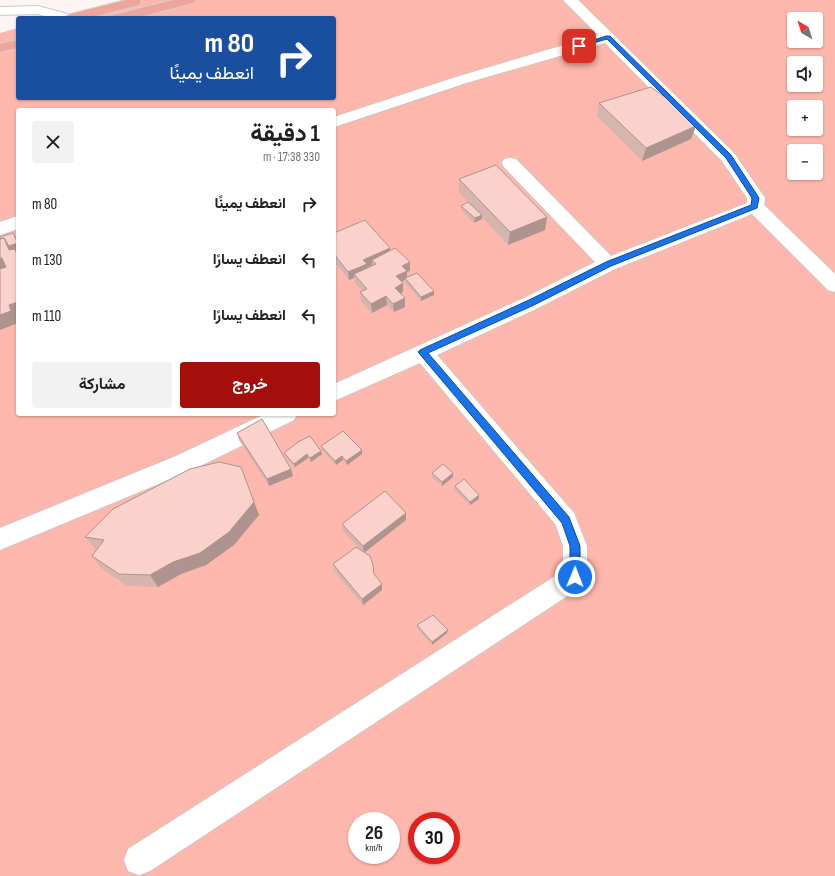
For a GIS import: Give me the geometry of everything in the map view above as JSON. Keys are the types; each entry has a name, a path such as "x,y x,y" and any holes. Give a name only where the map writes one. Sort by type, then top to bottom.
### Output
{"main road":[{"path":"80,16 143,0"},
{"path":"126,16 189,0"},
{"path":"0,36 16,32"},
{"path":"0,48 16,44"}],"street":[{"path":"570,0 728,157 756,198 755,206"},
{"path":"0,11 38,10 60,16"},
{"path":"336,121 461,80 608,37"},
{"path":"510,163 608,264"},
{"path":"336,392 531,302 608,264 755,206"},
{"path":"755,206 835,285"},
{"path":"0,228 16,223"},
{"path":"139,860 575,577 575,546 566,520 423,352"},
{"path":"0,539 184,463 282,416"}],"shaded area":[{"path":"124,0 835,0 835,876 0,876 0,33 16,29 16,100 336,100 336,16 63,16"}],"building":[{"path":"651,87 673,103 696,126 646,148 599,103"},
{"path":"496,165 547,217 510,232 459,179"},
{"path":"468,202 482,215 475,218 461,206"},
{"path":"365,220 390,248 363,260 367,264 348,272 336,257 336,232"},
{"path":"13,233 16,239 16,244 9,246 4,238 0,239 0,237"},
{"path":"4,238 9,250 15,249 16,252 16,303 9,305 11,311 0,315 0,269 6,267 2,258 0,258 0,239"},
{"path":"395,248 410,262 402,266 407,271 396,276 403,283 395,288 405,298 393,304 386,296 371,304 360,292 367,289 354,274 376,264 372,260"},
{"path":"417,273 434,291 421,297 405,278"},
{"path":"262,419 291,469 267,479 237,433"},
{"path":"343,431 362,450 346,461 342,456 335,461 321,446"},
{"path":"310,436 321,451 310,458 307,454 294,464 284,453 298,442"},
{"path":"219,462 241,467 254,502 229,532 200,553 173,562 150,575 119,574 92,556 104,540 85,537 113,509 190,469"},
{"path":"443,464 453,473 442,482 432,473"},
{"path":"464,479 479,495 470,502 455,486"},
{"path":"385,491 406,513 363,546 342,524"},
{"path":"356,547 370,556 374,574 382,584 362,599 333,564"},
{"path":"433,615 448,630 432,642 417,625"}],"route":[{"path":"575,577 575,546 566,520 423,352 531,302 608,264 755,206 756,198 728,157 608,37 579,46"}]}
